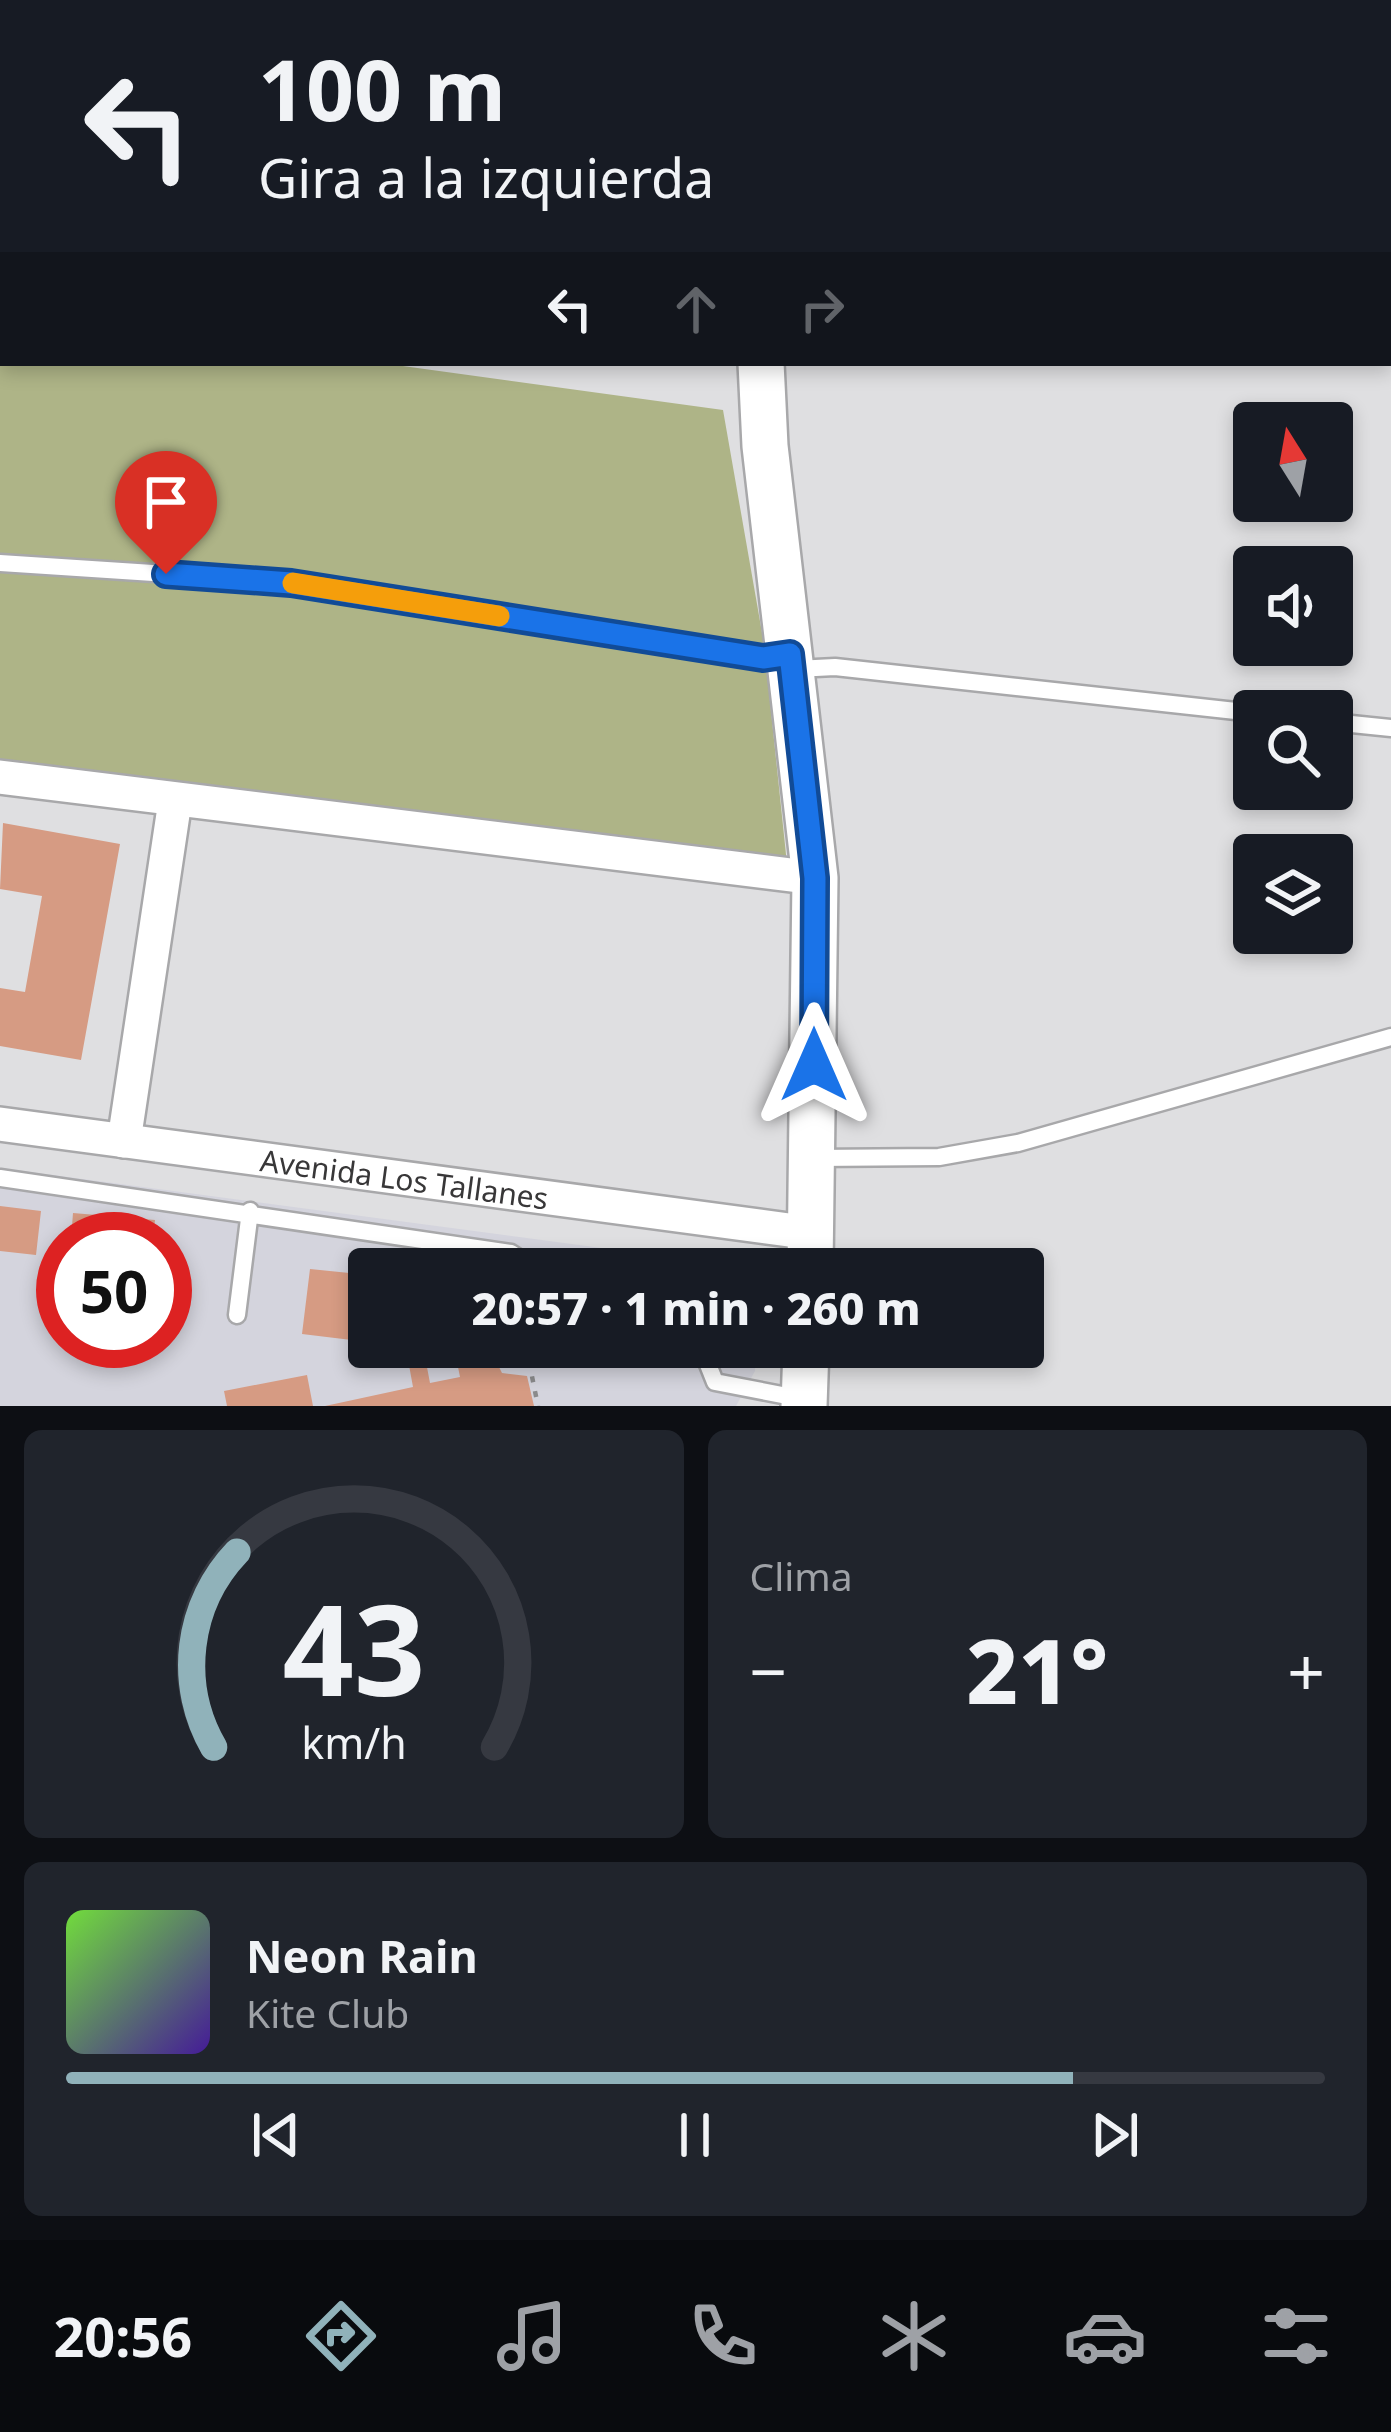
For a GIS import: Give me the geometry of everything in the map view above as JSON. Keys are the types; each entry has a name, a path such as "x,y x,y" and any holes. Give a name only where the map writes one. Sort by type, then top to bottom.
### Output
{"main road":[{"path":"761,366 815,878 810,1248"},
{"path":"804,1402 805,1368"}],"street":[{"path":"0,777 815,878"},
{"path":"124,1141 175,801"},
{"name":"Avenida Los Tallanes","path":"0,1124 791,1248"}],"lane":[{"path":"0,563 291,583 791,662 1233,711"},
{"path":"1353,724 1391,728"},
{"path":"813,1158 939,1157 1018,1143 1391,1037"},
{"path":"0,1178 486,1248"},
{"path":"237,1315 250,1211"},
{"path":"709,1368 715,1382 804,1402"}],"path":[{"path":"530,1368 538,1406"}],"shaded area":[{"path":"0,1168 601,1248 348,1248 348,1368 755,1368 736,1406 0,1406"}],"green space":[{"path":"0,366 403,366 723,410 764,644 787,864 0,762"}],"building":[{"path":"3,823 120,844 81,1060 0,1046 0,988 25,992 42,896 0,889"},
{"path":"0,1206 41,1211 36,1212 36,1255 0,1251"},
{"path":"310,1269 348,1273 348,1340 302,1334"},
{"path":"410,1368 427,1368 430,1383 460,1377 458,1368 500,1368 502,1373 527,1376 534,1406 325,1406 413,1387"},
{"path":"307,1375 313,1406 227,1406 224,1391"}],"slow traffic":[{"path":"293,583 499,616"}],"route":[{"path":"166,574 291,583 763,658 790,654 815,878 814,1065"}]}
